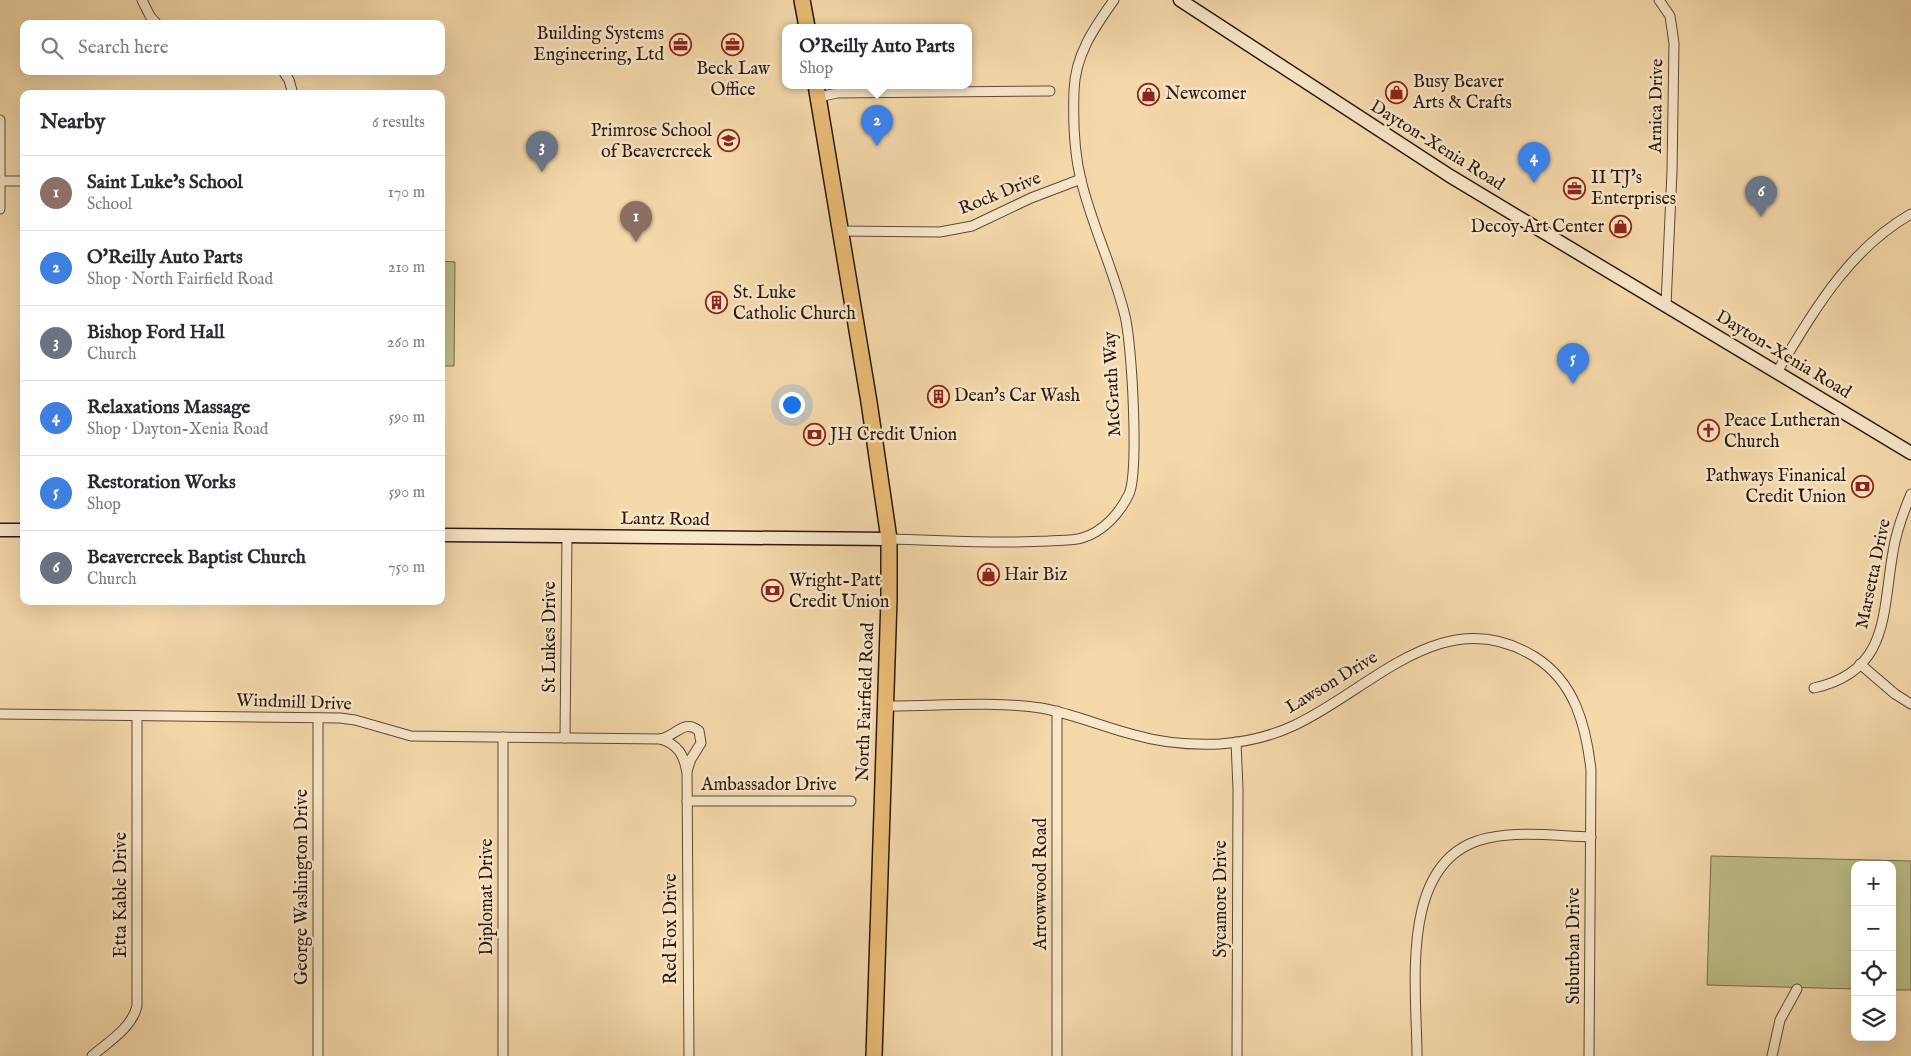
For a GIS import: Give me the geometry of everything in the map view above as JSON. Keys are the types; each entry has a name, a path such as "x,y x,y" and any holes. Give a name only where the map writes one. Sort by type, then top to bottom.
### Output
{"main road":[{"path":"802,0 806,24"},
{"name":"Dayton-Xenia Road","path":"1180,0 1450,176 1911,453"},
{"name":"North Fairfield Road","path":"817,91 867,394 888,539 886,706 874,1056"},
{"path":"0,530 20,530"},
{"name":"Lantz Road","path":"445,535 888,539"}],"street":[{"path":"142,0 154,20"},
{"name":"McGrath Way","path":"888,539 1020,543 1081,538 1101,530 1112,519 1130,493 1133,467 1132,368 1126,317 1081,179 1075,140 1074,89 1079,62 1088,36 1114,0"},
{"name":"Arnica Drive","path":"1659,0 1670,16 1674,43 1672,172 1666,305"},
{"path":"286,75 292,90"},
{"path":"817,91 846,93 1050,91"},
{"path":"0,120 0,209"},
{"name":"Rock Drive","path":"840,231 940,232 972,226 1031,198 1081,179"},
{"path":"1,181 20,181"},
{"path":"1777,372 1832,283 1867,246 1911,214"},
{"name":"Marsetta Drive","path":"1814,688 1840,679 1860,664 1874,647 1883,626 1893,550 1899,526 1911,494"},
{"name":"St Lukes Drive","path":"565,738 567,536"},
{"name":"Lawson Drive","path":"886,706 1023,706 1057,711 1152,739 1201,744 1236,742 1264,737 1296,725 1331,706 1394,664 1430,646 1478,638 1504,643 1529,653 1551,670 1573,698 1581,714 1591,770 1590,837"},
{"path":"1860,664 1895,694 1911,704"},
{"name":"Arrowwood Road","path":"1057,711 1057,1056"},
{"name":"Windmill Drive","path":"0,714 318,718 355,720 411,736 660,739"},
{"name":"Etta Kable Drive","path":"92,1056 132,1020 137,1006 137,716"},
{"name":"George Washington Drive","path":"318,718 318,1056"},
{"path":"660,739 670,736 685,726 693,726 699,730 702,743 691,759 687,773"},
{"name":"Diplomat Drive","path":"503,738 503,1056"},
{"path":"660,739 678,749 684,759 687,773 687,801"},
{"name":"Sycamore Drive","path":"1236,742 1238,789 1237,1056"},
{"name":"Ambassador Drive","path":"687,801 851,801"},
{"name":"Red Fox Drive","path":"687,801 689,1056"},
{"path":"1417,1056 1418,925 1430,885 1442,866 1461,849 1487,838 1508,836 1590,837"},
{"name":"Suburban Drive","path":"1589,1056 1590,837"},
{"path":"1772,1056 1780,1020 1797,989"}],"green space":[{"path":"445,261 455,262 454,366 445,366"},
{"path":"1711,856 1911,861 1911,990 1896,990 1896,861 1851,861 1851,989 1707,985"}],"place":[{"name":"Building Systems Engineering, Ltd","path":"680,44"},
{"name":"Beck Law Office","path":"733,44"},
{"name":"Busy Beaver Arts & Crafts","path":"1397,92"},
{"name":"Newcomer","path":"1149,94"},
{"name":"Primrose School of Beavercreek","path":"728,141"},
{"name":"O'Reilly Auto Parts","path":"877,146"},
{"name":"Bishop Ford Hall","path":"542,172"},
{"name":"Relaxations Massage","path":"1534,183"},
{"name":"II TJ's Enterprises","path":"1575,188"},
{"name":"Beavercreek Baptist Church","path":"1761,217"},
{"name":"Decoy Art Center","path":"1620,227"},
{"name":"Saint Luke’s School","path":"636,242"},
{"name":"St. Luke Catholic Church","path":"717,303"},
{"name":"Restoration Works","path":"1573,384"},
{"name":"Dean's Car Wash","path":"938,396"},
{"name":"Peace Lutheran Church","path":"1708,431"},
{"name":"JH Credit Union","path":"814,435"},
{"name":"Pathways Finanical Credit Union","path":"1862,486"},
{"name":"Hair Biz","path":"988,575"},
{"name":"Wright-Patt Credit Union","path":"773,591"}]}
